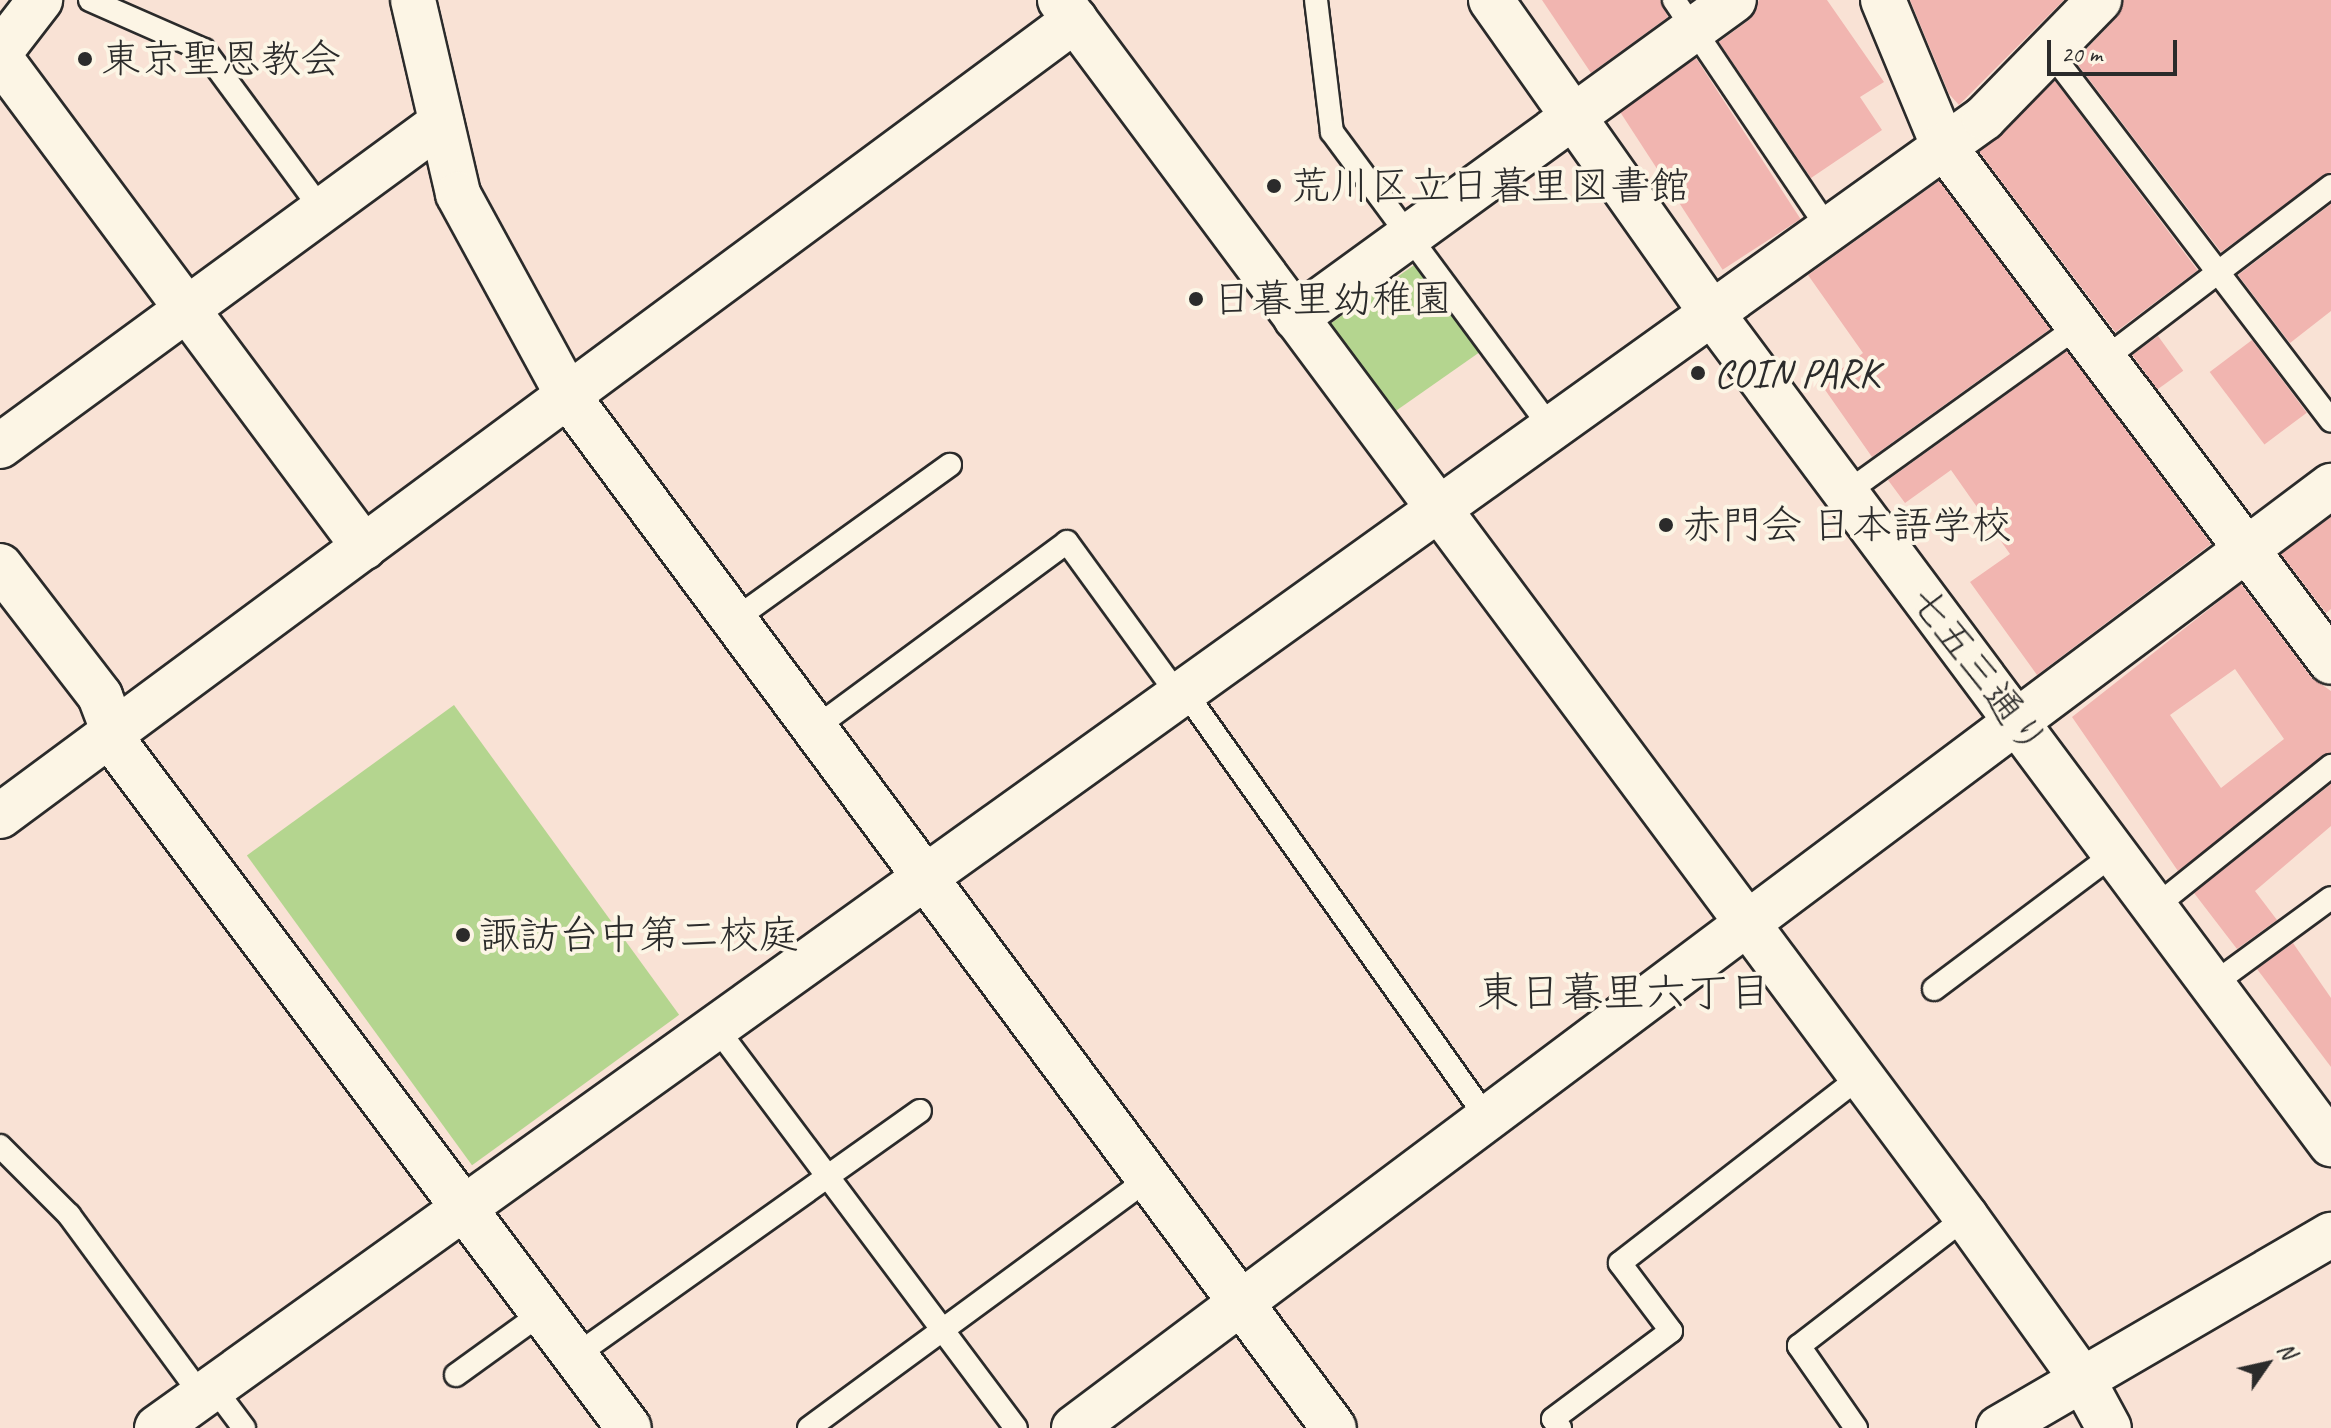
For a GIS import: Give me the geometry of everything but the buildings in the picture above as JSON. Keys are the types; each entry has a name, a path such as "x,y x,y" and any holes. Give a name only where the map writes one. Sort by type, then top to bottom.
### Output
{"street":[{"path":"0,52 40,0"},
{"path":"413,0 458,194 568,396 1334,1428"},
{"name":"七五三通り","path":"1491,0 1711,312 2331,1144"},
{"path":"1296,318 1573,116 1684,15 1734,0"},
{"path":"1883,0 1943,145 2331,662"},
{"path":"157,1428 1984,118 2051,53 2099,0"},
{"path":"0,816 568,396 1067,10 1966,1217 2084,1382 2109,1428"},
{"path":"0,58 364,547"},
{"path":"0,446 441,123"},
{"path":"1074,1428 2331,486"},
{"path":"0,566 100,696 121,751 629,1428"},
{"path":"1999,1428 2084,1382 2331,1235"}],"lane":[{"path":"90,0 204,50 322,210"},
{"path":"1316,0 1332,132 1552,429"},
{"path":"1684,15 1828,228"},
{"path":"2051,53 2331,420"},
{"path":"2103,360 2331,186"},
{"path":"1846,493 2078,326"},
{"path":"734,620 950,465"},
{"path":"815,728 1067,542 1182,694 1487,1118"},
{"path":"2155,907 2331,766"},
{"path":"1934,989 2115,853"},
{"path":"2212,985 2331,898"},
{"path":"715,1026 1016,1428"},
{"path":"1560,1428 1553,1419 1671,1331 1620,1263 1861,1076"},
{"path":"575,1356 826,1173 920,1111"},
{"path":"0,1146 69,1215 208,1392 244,1428"},
{"path":"809,1428 1149,1178"},
{"path":"1856,1428 1799,1346 1966,1217"},
{"path":"456,1375 543,1312"}],"green space":[{"path":"1417,263 1480,352 1385,418 1323,329"},
{"name":"諏訪台中第二校庭","path":"454,705 679,1015 472,1165 247,855"}],"place":[{"name":"東京聖恩教会","path":"85,59"},
{"name":"荒川区立日暮里図書館","path":"1274,186"},
{"name":"日暮里幼稚園","path":"1196,299"},
{"name":"COIN PARK","path":"1698,373"},
{"name":"赤門会 日本語学校","path":"1666,525"},
{"name":"諏訪台中第二校庭","path":"463,935"}],"district":[{"name":"東日暮里六丁目","path":"1624,993"}]}
